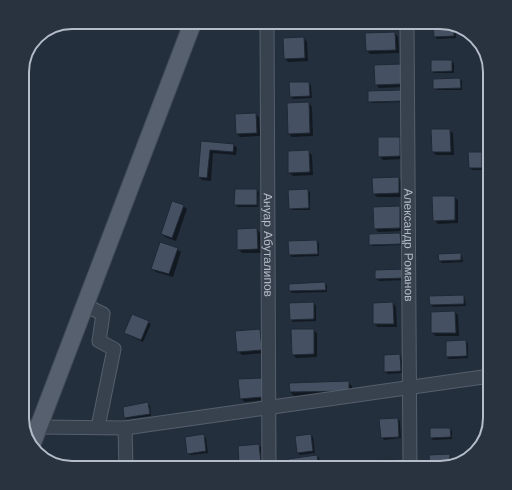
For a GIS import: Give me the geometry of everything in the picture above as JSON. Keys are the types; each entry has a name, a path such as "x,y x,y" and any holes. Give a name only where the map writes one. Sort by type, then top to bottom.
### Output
{"main road":[{"path":"34,438 190,29"}],"street":[{"name":"Ануар Абуталипов","path":"267,29 269,461"},
{"name":"Александр Романов","path":"407,29 410,461"},
{"path":"85,305 103,314 99,341 114,349 98,428"},
{"path":"38,427 125,428 269,406 483,377"},
{"path":"125,428 126,461"}],"building":[{"path":"433,29 454,32 454,36 434,37"},
{"path":"395,32 396,50 366,51 365,33"},
{"path":"304,37 305,58 284,59 283,38"},
{"path":"431,60 452,60 452,71 431,72"},
{"path":"401,64 401,84 375,85 374,65"},
{"path":"460,78 461,88 433,89 433,79"},
{"path":"289,82 309,82 310,96 290,97"},
{"path":"403,90 403,101 368,102 368,91"},
{"path":"309,102 310,133 288,134 287,103"},
{"path":"256,113 257,133 236,134 235,114"},
{"path":"431,129 450,129 451,152 432,152"},
{"path":"378,137 400,137 400,156 378,157"},
{"path":"201,141 234,144 233,152 210,150 207,178 198,177"},
{"path":"309,150 310,172 288,173 288,151"},
{"path":"468,152 482,152 482,168 469,168"},
{"path":"399,177 399,193 373,194 372,178"},
{"path":"235,189 257,189 257,205 234,205"},
{"path":"308,189 309,208 289,209 288,190"},
{"path":"432,196 455,196 455,220 433,221"},
{"path":"172,201 184,205 172,238 161,234"},
{"path":"400,206 400,228 374,229 373,207"},
{"path":"257,228 258,249 237,250 237,229"},
{"path":"400,233 401,244 369,245 369,234"},
{"path":"317,240 318,254 289,255 288,241"},
{"path":"160,242 178,248 169,274 151,269"},
{"path":"461,253 461,260 439,261 438,254"},
{"path":"405,269 405,278 375,279 375,270"},
{"path":"325,282 326,290 289,291 289,284"},
{"path":"464,295 464,304 430,305 429,296"},
{"path":"314,302 314,319 290,320 289,303"},
{"path":"393,302 394,324 373,324 373,303"},
{"path":"455,311 456,333 431,333 431,312"},
{"path":"132,314 149,321 141,340 124,333"},
{"path":"260,329 262,350 237,352 235,331"},
{"path":"291,329 314,329 314,354 292,355"},
{"path":"466,340 467,356 446,357 446,341"},
{"path":"400,354 401,371 384,372 384,355"},
{"path":"262,378 263,397 240,399 238,379"},
{"path":"349,381 349,391 290,392 289,383"},
{"path":"148,402 150,414 124,418 123,407"},
{"path":"398,418 399,437 381,438 379,419"},
{"path":"430,428 450,428 451,437 430,438"},
{"path":"204,434 206,451 187,454 185,437"},
{"path":"311,434 313,451 297,453 295,436"},
{"path":"259,444 261,461 239,461 238,446"},
{"path":"450,454 450,460 429,461 429,455"},
{"path":"317,455 318,461 288,461 288,459"},
{"path":"403,459 403,461 376,461"}]}
